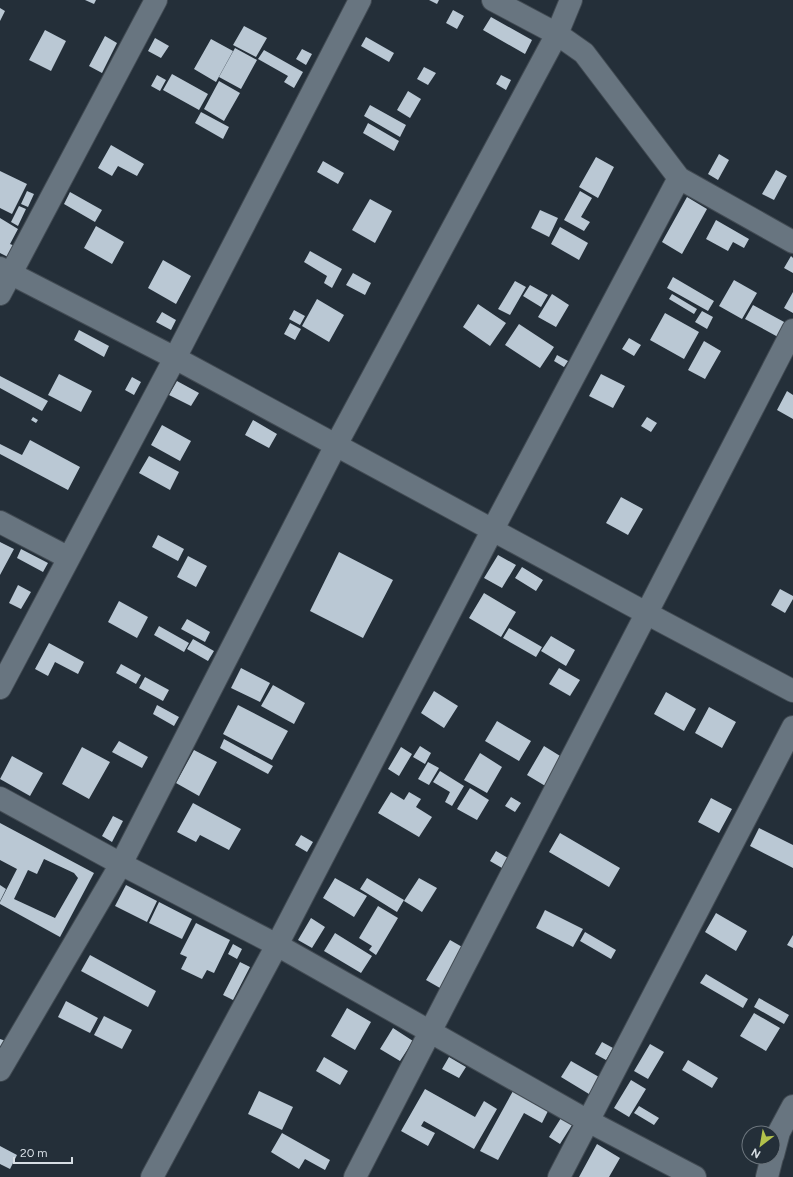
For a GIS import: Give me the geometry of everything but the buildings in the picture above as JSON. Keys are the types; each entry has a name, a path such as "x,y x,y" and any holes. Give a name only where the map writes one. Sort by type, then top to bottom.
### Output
{"street":[{"path":"0,294 6,271 156,0"},
{"path":"0,688 175,358 360,0"},
{"path":"493,0 557,34 584,53 679,178 793,242"},
{"path":"0,1070 121,864 336,445 557,34 572,0"},
{"path":"152,1177 277,945 493,529 679,178"},
{"path":"6,271 175,358 793,691"},
{"path":"355,1177 793,330"},
{"path":"0,522 69,558"},
{"path":"559,1177 793,727"},
{"path":"0,798 121,864 277,945 588,1121 695,1177"},
{"path":"781,1128 793,1106"},
{"path":"768,1177 771,1165"}]}
